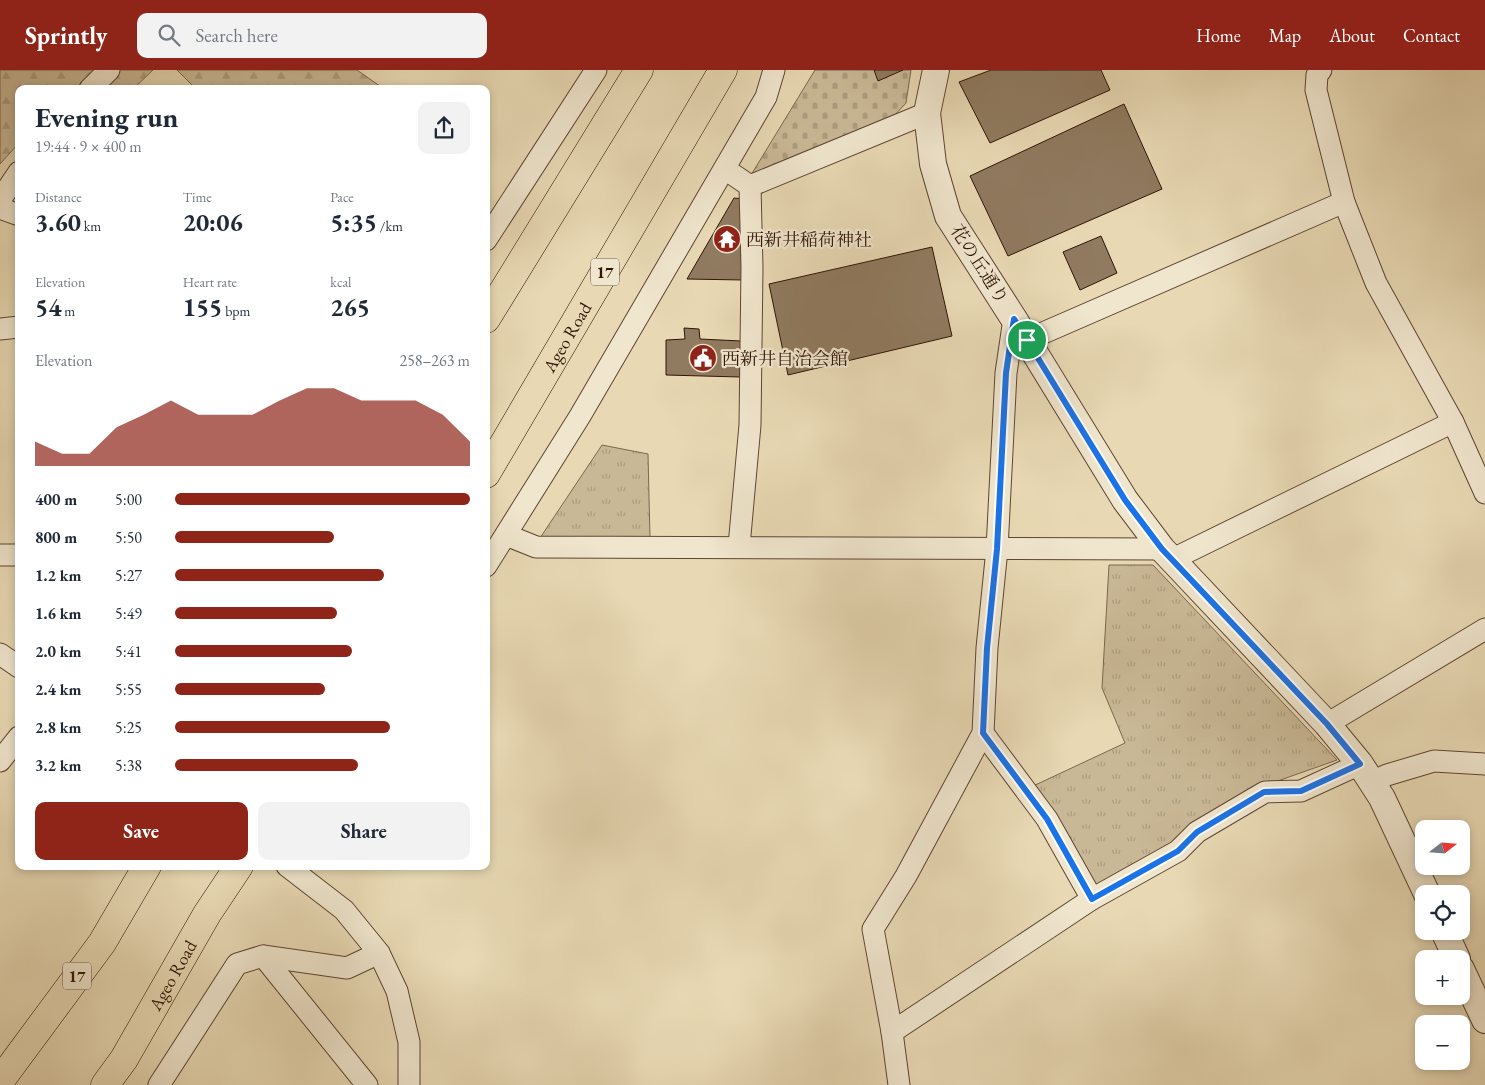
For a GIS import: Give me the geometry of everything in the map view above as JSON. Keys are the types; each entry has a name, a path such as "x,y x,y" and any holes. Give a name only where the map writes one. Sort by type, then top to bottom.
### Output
{"highway":[{"path":"490,312 639,70"},
{"name":"Ageo Road","path":"490,467 723,70"},
{"name":"17","path":"5,1067 102,943 145,870"},
{"name":"Ageo Road","path":"105,1085 124,1072 207,914 236,870"}],"street":[{"path":"94,85 109,70"},
{"path":"490,234 596,70"},
{"path":"490,560 580,416 724,169 766,96 774,70"},
{"name":"花の丘通り","path":"936,70 927,114 932,164 948,216 1021,330 1125,500 1167,554 1327,724 1366,773 1405,845 1423,885"},
{"path":"1321,70 1317,75 1316,90 1344,202 1376,283 1452,422 1485,493"},
{"path":"750,186 927,114"},
{"path":"724,169 750,186"},
{"path":"0,200 15,178"},
{"path":"739,546 750,425 752,267 750,186"},
{"path":"899,1085 892,1032 873,929 906,876 983,733 987,648 997,549 1006,373 1021,330 1344,202"},
{"path":"0,208 15,214"},
{"path":"0,329 15,327"},
{"path":"506,535 536,546 997,549 1167,554 1452,422"},
{"path":"0,554 15,555"},
{"path":"1327,724 1485,629"},
{"path":"0,654 15,664"},
{"path":"983,733 1047,819 1092,899"},
{"path":"0,761 15,742"},
{"path":"892,1032 1092,899 1178,851 1197,832 1264,792 1301,791 1366,773 1387,775 1434,761 1485,764"},
{"path":"292,870 344,910 379,953 397,990 409,1042 409,1085"},
{"path":"159,1085 236,964 263,956 347,968 379,953"},
{"path":"263,956 367,1085"},
{"path":"1470,988 1485,1020"}],"green space":[{"path":"0,70 153,70 137,85 15,85 15,147 0,164"},
{"path":"177,70 357,70 378,85 192,85"},
{"path":"815,70 911,70 906,103 893,117 751,175"},
{"path":"602,445 648,454 650,538 540,538"},
{"path":"1109,565 1153,565 1337,760 1255,789 1193,822 1183,837 1097,885 1086,884 1031,787 1125,743 1102,688"}],"building":[{"path":"874,70 903,70 878,81"},
{"path":"991,70 1101,70 1110,90 990,143 959,82"},
{"path":"1124,104 1162,189 1008,256 970,176"},
{"name":"西新井稲荷神社","path":"734,198 744,199 743,280 687,279"},
{"path":"1101,236 1117,273 1080,290 1063,252"},
{"path":"932,247 952,336 788,375 769,284"},
{"name":"西新井自治会館","path":"684,328 699,329 700,339 741,341 740,377 666,375 666,340 685,339"}],"place":[{"name":"西新井稲荷神社","path":"727,239"},
{"name":"西新井自治会館","path":"703,358"}],"route":[{"path":"1014,319 1027,340 1125,500 1162,549 1327,724 1360,764 1301,791 1264,792 1197,832 1178,851 1092,899 1047,819 983,733 987,648 997,549 1006,373 1014,319"}]}
